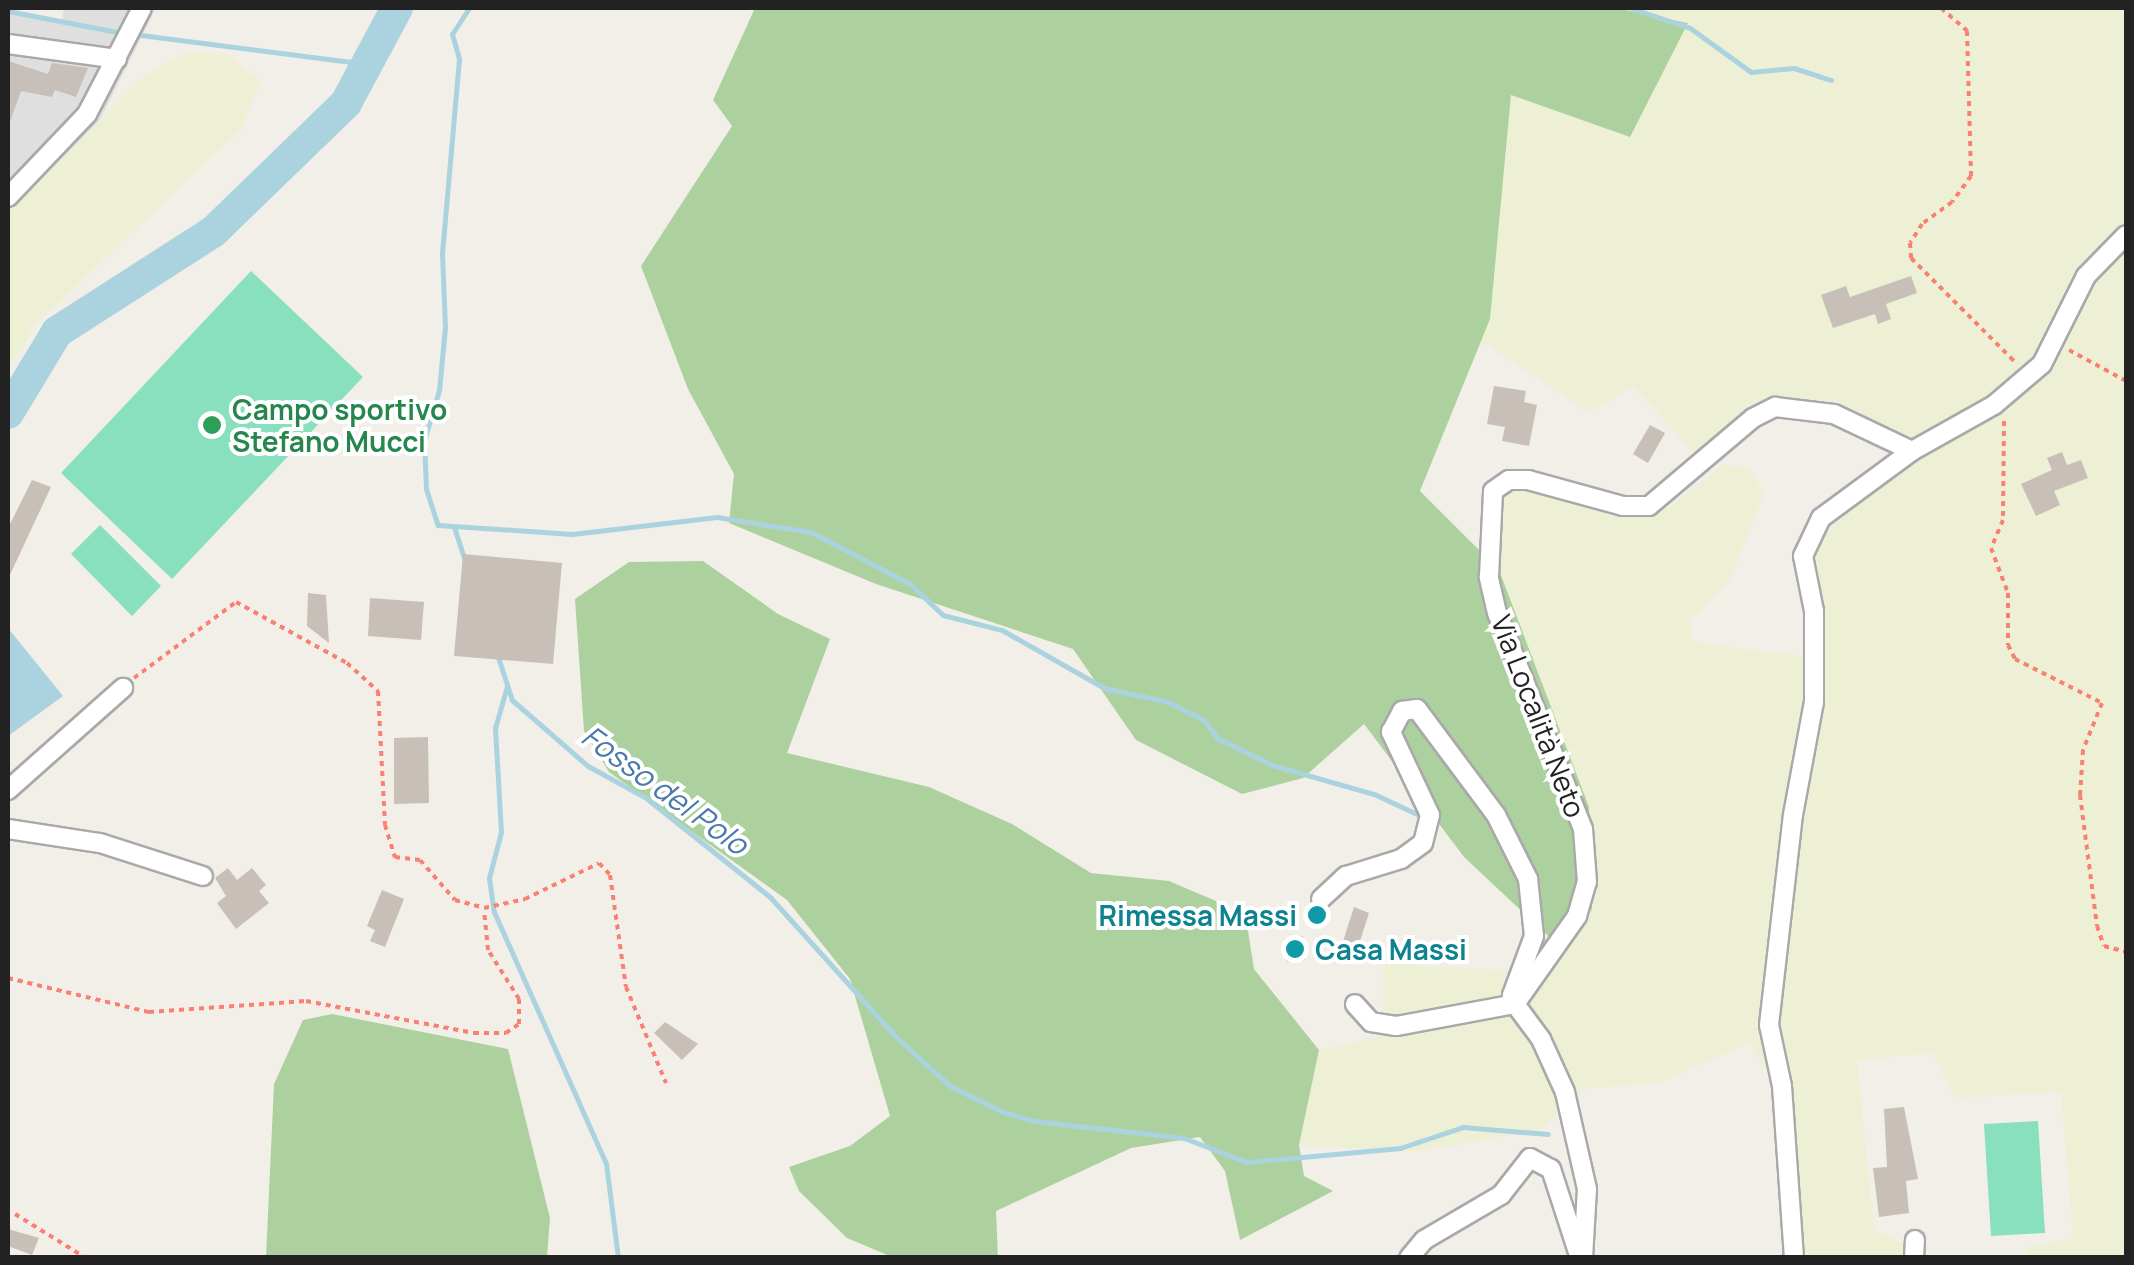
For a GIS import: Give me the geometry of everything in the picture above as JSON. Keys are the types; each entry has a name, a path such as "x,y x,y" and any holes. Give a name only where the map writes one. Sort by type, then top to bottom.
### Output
{"street":[{"path":"8,197 86,114 140,11"},
{"path":"8,44 120,53"},
{"path":"1794,1258 1782,1086 1770,1025 1792,815 1814,702 1814,611 1803,556 1821,518 1912,452 2004,396 2028,375 2053,342 2086,276 2126,234"},
{"name":"Via Località Neto","path":"1514,1004 1577,916 1586,882 1582,829 1497,613 1489,577 1492,491 1509,480 1528,480 1624,506 1650,506 1752,418 1776,407 1834,414 1912,452"},
{"path":"8,790 122,688"},
{"path":"1321,899 1346,876 1401,859 1423,843 1430,815 1390,732 1402,710 1417,709 1496,815 1528,879 1534,936 1512,994 1514,1004 1541,1039 1564,1092 1586,1189 1582,1258"},
{"path":"8,829 100,843 203,876"},
{"path":"1355,1004 1371,1022 1396,1026 1514,1004"},
{"path":"1409,1258 1424,1240 1501,1196 1530,1158 1550,1168 1582,1258"}],"path":[{"path":"1940,8 1967,31 1971,176 1952,202 1922,224 1910,243 1912,258 2028,375"},
{"path":"2053,342 2126,381"},
{"path":"2004,396 2003,520 1991,548 2008,594 2015,659 2102,702 2084,750 2080,796 2097,926 2104,946 2126,952"},
{"path":"122,688 236,602 347,663 378,691 384,810 394,857 420,860 454,900 484,908 524,899 599,863 610,874 626,987 666,1083"},
{"path":"8,978 149,1012 306,1001 474,1033 506,1032 518,1024 519,999 488,950 484,908"},
{"path":"15,1214 86,1258"}],"shaded area":[{"path":"64,8 156,8 96,128 8,212 8,11 62,20"}],"green space":[{"path":"755,8 1616,8 1688,23 1630,137 1511,95 1490,319 1420,491 1499,570 1589,807 1592,909 1562,949 1464,857 1364,724 1303,778 1242,794 1136,740 1073,649 876,584 729,523 734,474 688,389 641,266 732,126 713,100"},
{"path":"1617,8 2126,8 2126,1257 2027,1257 2028,1247 2073,1238 2061,1092 1955,1098 1932,1053 1857,1060 1874,1230 1906,1244 1905,1257 1806,1257 1792,1109 1749,1043 1659,1083 1583,1089 1540,1130 1415,1152 1299,1145 1319,1050 1384,1035 1383,964 1544,972 1592,909 1499,570 1500,499 1516,487 1631,518 1673,505 1723,464 1749,468 1764,494 1730,580 1691,620 1692,642 1816,658 1812,558 1828,531 1912,452 1839,401 1776,397 1734,419 1695,454 1633,386 1589,413 1479,340 1490,318 1511,95 1687,22"},
{"path":"187,51 227,55 261,80 241,129 29,331 27,344 8,365 8,212 145,75"},
{"name":"Campo sportivo Stefano Mucci","path":"251,271 363,377 172,579 61,473"},
{"path":"100,525 161,586 132,616 71,554"},
{"path":"703,561 778,614 830,639 787,753 929,787 1012,824 1091,873 1169,881 1223,904 1248,931 1254,969 1319,1050 1299,1145 1304,1176 1333,1191 1240,1240 1225,1171 1200,1137 1131,1148 996,1211 998,1258 892,1257 847,1238 799,1191 789,1167 850,1146 890,1116 850,979 787,900 609,772 584,731 575,599 629,562"},
{"path":"332,1014 508,1049 550,1218 547,1257 266,1257 274,1084 303,1020"},
{"path":"2038,1121 2045,1233 1991,1236 1984,1124"}],"water":[{"path":"8,628 63,696 8,736"}],"building":[{"path":"8,61 48,74 52,63 88,68 76,97 55,90 52,97 21,91 10,122"},
{"path":"1911,276 1917,293 1886,304 1891,319 1878,324 1875,314 1833,328 1821,295 1846,286 1850,297"},
{"path":"1494,386 1526,391 1524,402 1537,405 1529,446 1502,441 1505,427 1487,424"},
{"path":"1650,425 1665,433 1648,463 1633,454"},
{"path":"2062,452 2067,465 2081,460 2088,478 2054,491 2060,505 2036,516 2021,484 2052,470 2047,458"},
{"path":"32,480 51,487 8,579 8,528"},
{"path":"463,554 562,563 553,664 454,656"},
{"path":"308,593 326,595 329,643 307,626"},
{"path":"370,598 424,602 421,640 368,636"},
{"path":"428,737 429,803 394,804 394,738"},
{"path":"228,868 237,880 252,868 266,885 259,891 269,903 236,929 217,903 226,896 215,878"},
{"path":"382,890 404,899 385,947 370,941 375,930 367,926"},
{"path":"1354,907 1369,913 1354,960 1339,954"},
{"name":"Casa Massi","path":"1303,936 1305,960 1287,962 1284,939"},
{"path":"665,1022 698,1044 682,1060 654,1033"},
{"path":"1904,1107 1918,1179 1906,1181 1909,1213 1879,1217 1873,1168 1887,1167 1884,1109"},
{"path":"8,1229 39,1238 32,1255 8,1246"}],"waterway":[{"path":"8,413 57,332 213,232 346,103 397,8"},
{"path":"469,8 452,34 459,59 442,253 445,327 439,390 424,441 426,489 438,525 572,534 717,517 811,532 910,584 943,615 1002,630 1104,688 1168,702 1204,720 1217,738 1272,765 1374,794 1421,816"},
{"path":"1631,8 1690,28 1751,72 1794,68 1831,80"},
{"path":"8,11 122,33"},
{"path":"133,34 367,64"},
{"name":"Fosso del Polo","path":"454,527 464,557"},
{"name":"Fosso del Polo","path":"498,657 512,700 588,766 646,798 770,897 896,1037 950,1086 1003,1112 1034,1121 1184,1138 1247,1162 1400,1148 1463,1127 1548,1134"},
{"path":"507,686 495,728 501,832 489,878 494,912 606,1163 618,1258"}],"place":[{"name":"Campo sportivo Stefano Mucci","path":"212,425"},
{"name":"Rimessa Massi","path":"1317,915"},
{"name":"Casa Massi","path":"1295,949"}]}
